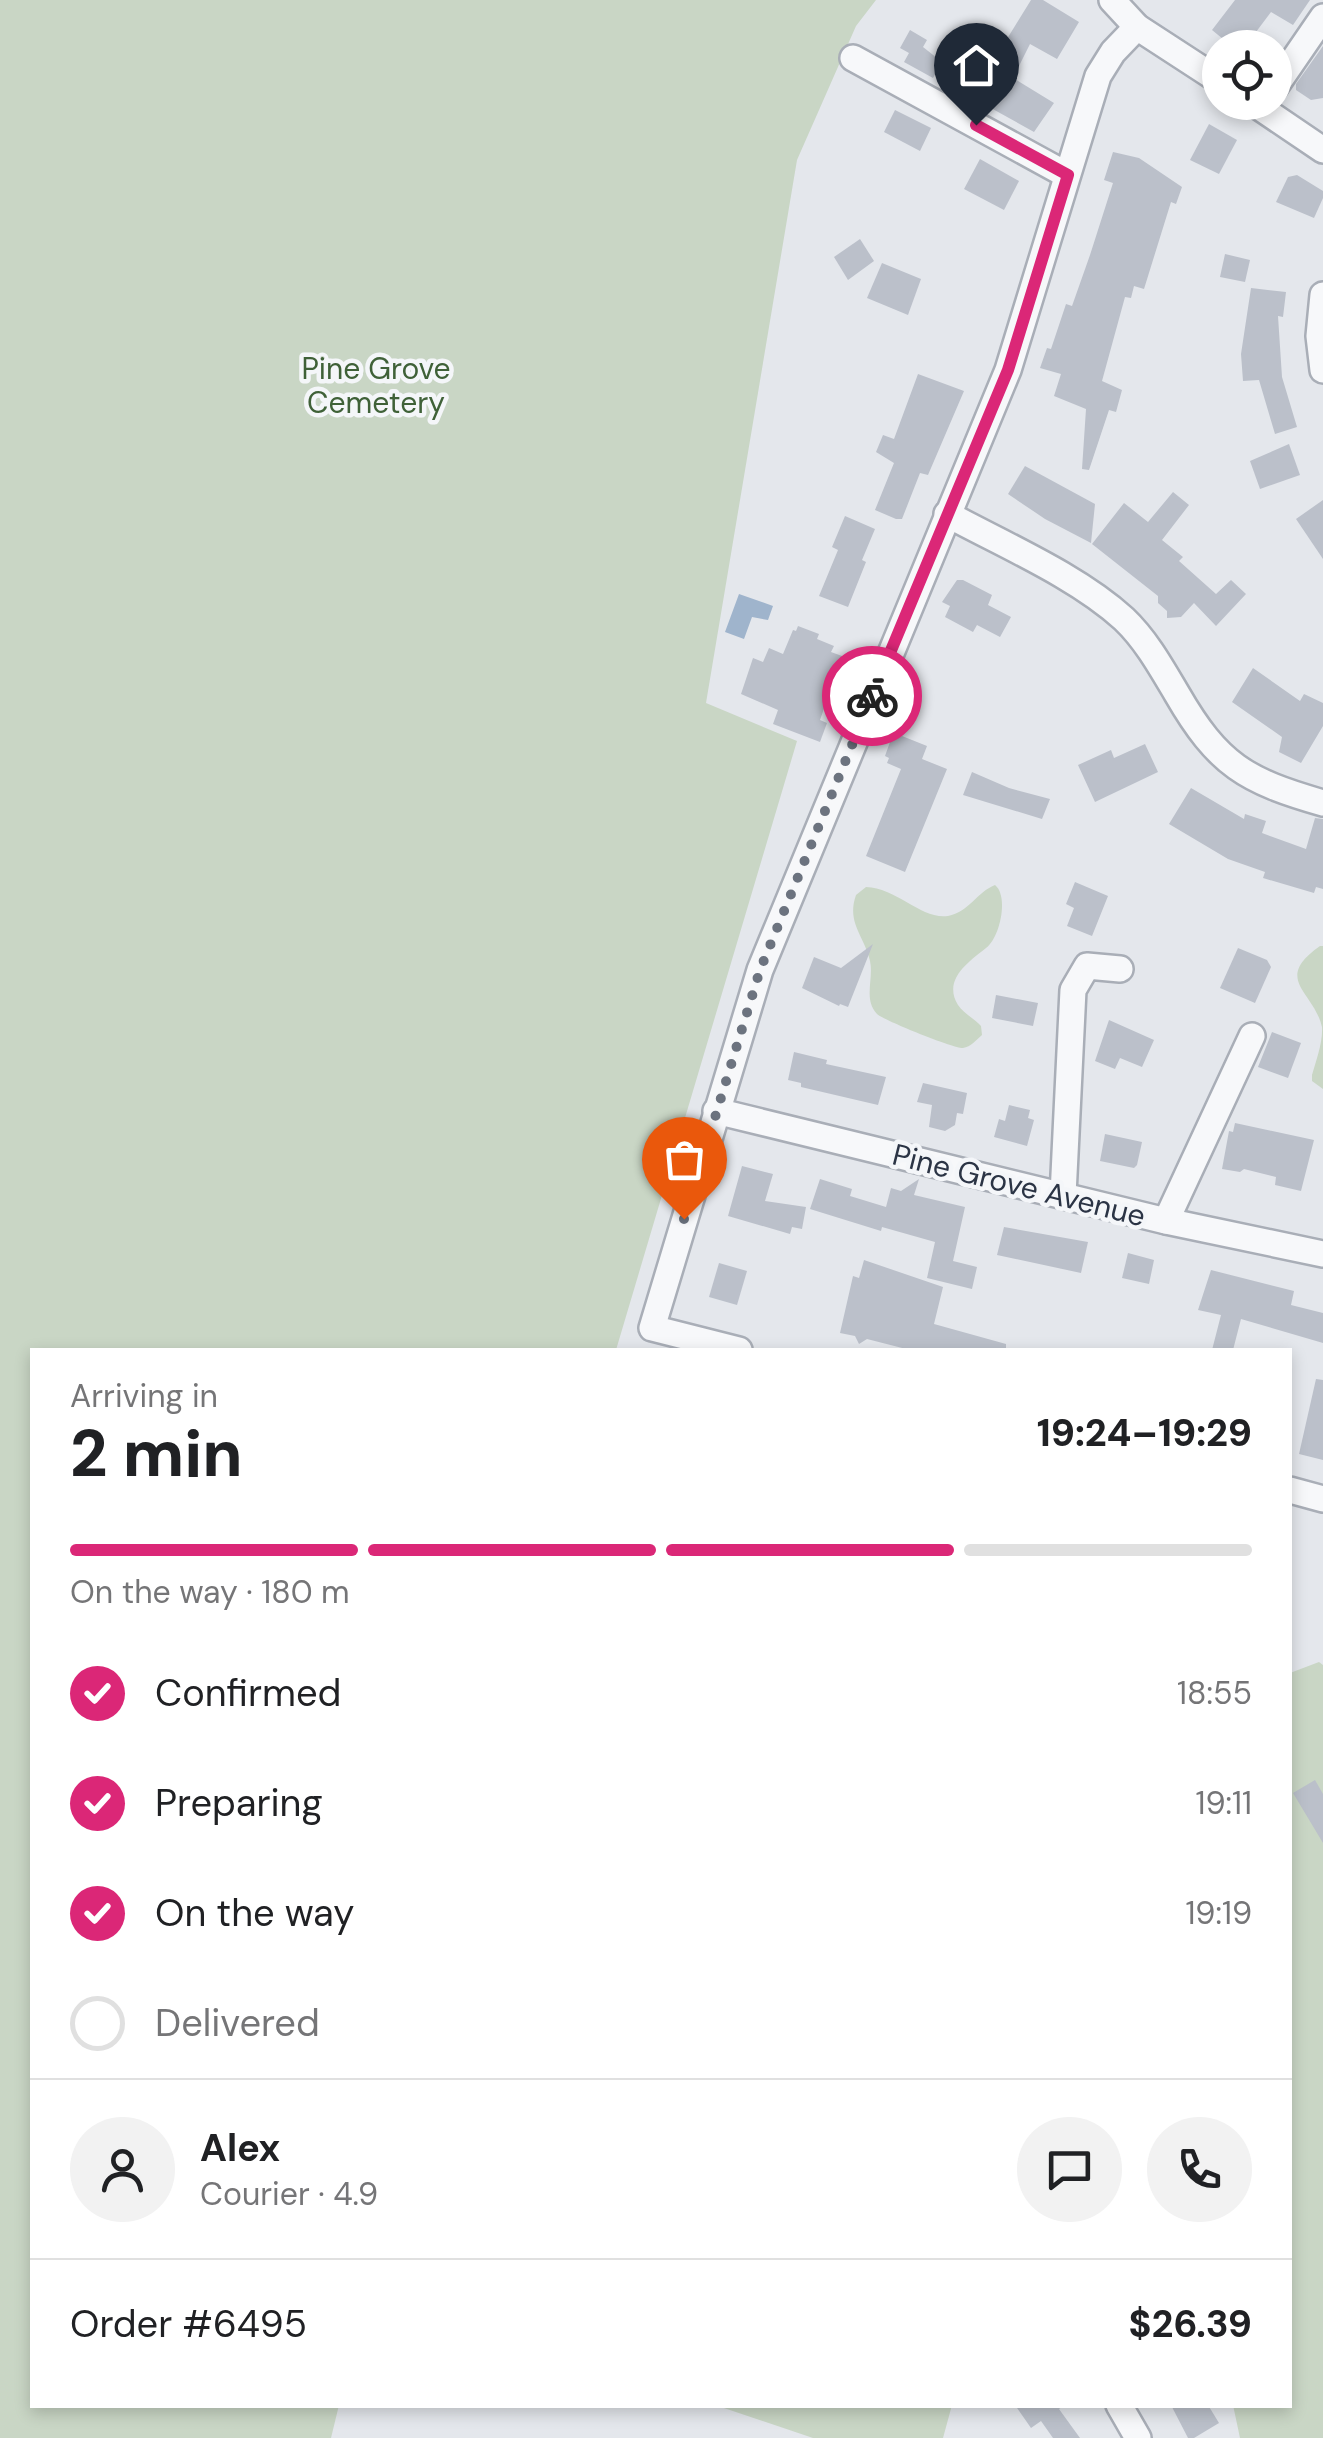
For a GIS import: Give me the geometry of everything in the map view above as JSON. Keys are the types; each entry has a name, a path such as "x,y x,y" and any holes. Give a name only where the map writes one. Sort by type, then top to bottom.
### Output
{"street":[{"path":"1112,0 1137,27 1202,70"},
{"path":"1292,60 1323,17"},
{"path":"731,1348 652,1328 716,1111 772,939 1020,338 1101,70 1112,52 1137,27"},
{"path":"853,58 1068,175"},
{"path":"1287,120 1323,150"},
{"path":"1323,295 1318,336 1323,370"},
{"path":"947,514 1070,582 1121,616 1149,649 1207,740 1233,766 1272,787 1323,803"},
{"path":"1063,1195 1073,990 1088,966 1120,969"},
{"path":"1166,1221 1252,1036"},
{"name":"Pine Grove Avenue","path":"716,1111 1166,1221 1323,1254"},
{"path":"1292,1491 1323,1499"},
{"path":"1122,2408 1138,2438"}],"green space":[{"name":"Pine Grove Cemetery","path":"0,0 876,0 856,26 797,160 706,703 797,741 617,1348 30,1348 30,2408 338,2408 331,2438 0,2438"},
{"path":"995,885 1002,907 995,935 960,972 953,987 958,1005 981,1026 982,1035 968,1046 957,1047 877,1014 870,995 868,952 853,914 856,895 866,887 877,889 929,913 948,916"},
{"path":"1323,946 1323,1089 1312,1081 1322,1027 1297,977 1306,958"},
{"path":"1319,1662 1323,1665 1323,2438 1240,2438 1234,2408 1292,2408 1292,1672"},
{"path":"724,2408 951,2408 943,2438 813,2438"}],"water":[{"path":"739,594 773,606 768,620 752,617 744,639 725,632"}],"building":[{"path":"1031,0 1043,0 1079,22 1057,59 1030,44 1013,78 1054,103 1034,132 971,97 991,58 994,60"},
{"path":"1235,0 1310,0 1293,25 1271,12 1258,30 1212,30"},
{"path":"910,30 927,40 923,47 942,62 933,78 904,62 909,53 900,48"},
{"path":"1323,46 1323,98 1311,100 1296,90 1296,84"},
{"path":"895,110 931,128 920,151 884,132"},
{"path":"1209,124 1237,140 1219,174 1190,160"},
{"path":"1113,152 1139,158 1182,187 1176,204 1171,202 1144,289 1134,286 1131,298 1125,297 1102,381 1122,390 1116,412 1109,410 1089,470 1082,469 1086,409 1054,396 1061,374 1040,368 1047,348 1051,349 1066,304 1072,306 1090,255 1113,183 1104,180"},
{"path":"980,159 1019,181 1004,210 964,189"},
{"path":"1297,175 1323,191 1314,218 1276,202 1288,177"},
{"path":"860,239 874,261 848,280 834,257"},
{"path":"1225,254 1250,260 1245,282 1220,277"},
{"path":"882,263 921,279 908,315 867,298"},
{"path":"1251,288 1286,292 1283,317 1278,316 1282,377 1297,427 1275,434 1259,380 1243,381 1241,354"},
{"path":"918,374 964,391 928,475 920,473 902,519 896,519 875,510 894,463 876,452 883,435 894,439"},
{"path":"1289,444 1300,475 1260,489 1250,461"},
{"path":"1025,466 1095,504 1091,543 1008,494"},
{"path":"1173,492 1189,505 1162,540 1216,594 1231,580 1246,594 1216,626 1194,603 1181,617 1167,618 1158,596 1092,544 1124,503 1148,522"},
{"path":"1323,500 1323,559 1296,519"},
{"path":"845,516 875,529 848,607 819,596 838,550 832,547"},
{"path":"957,580 992,595 988,605 1011,617 1000,637 977,625 973,632 945,617 950,606 942,602"},
{"path":"798,626 819,634 817,639 834,646 831,652 842,656 847,664 845,670 853,688 834,680 820,720 827,723 820,742 773,724 778,710 741,694 753,658 763,662 769,648 783,654"},
{"path":"1253,668 1300,701 1304,694 1323,703 1323,726 1301,763 1279,752 1282,737 1232,702"},
{"path":"902,736 927,746 922,759 947,769 905,872 866,856 901,769 887,763 889,758 885,756 890,742"},
{"path":"1145,744 1158,772 1095,802 1078,765 1111,750 1114,758"},
{"path":"972,772 1009,788 1050,799 1042,819 963,795"},
{"path":"1191,788 1244,819 1245,814 1266,821 1262,833 1306,849 1315,818 1323,819 1323,889 1316,887 1314,893 1263,878 1265,872 1228,859 1169,824"},
{"path":"1075,882 1108,896 1092,936 1067,926 1074,908 1066,904"},
{"path":"873,944 848,1007 802,988 814,957 841,968"},
{"path":"1238,948 1267,960 1271,967 1255,1003 1220,988"},
{"path":"996,995 1038,1003 1033,1026 992,1018"},
{"path":"1109,1020 1154,1040 1142,1067 1120,1058 1115,1069 1095,1061"},
{"path":"1272,1032 1301,1043 1288,1078 1258,1067"},
{"path":"794,1052 827,1060 826,1064 886,1077 878,1105 801,1087 801,1083 788,1080"},
{"path":"923,1083 967,1093 963,1114 957,1113 955,1125 945,1131 929,1127 932,1105 917,1102"},
{"path":"1009,1105 1030,1110 1028,1118 1034,1120 1027,1146 994,1137 999,1119 1005,1121"},
{"path":"1235,1123 1314,1140 1301,1191 1275,1185 1276,1177 1244,1169 1222,1169 1229,1131 1233,1132"},
{"path":"1105,1134 1142,1142 1134,1168 1100,1161"},
{"path":"742,1166 773,1174 765,1201 806,1207 802,1229 792,1227 790,1234 728,1216"},
{"path":"820,1179 852,1189 850,1196 886,1207 891,1188 901,1191 919,1179 914,1195 965,1207 953,1261 977,1267 972,1289 927,1278 935,1242 882,1227 881,1231 810,1209"},
{"path":"1004,1227 1088,1242 1081,1273 997,1255"},
{"path":"1128,1253 1154,1260 1149,1284 1122,1278"},
{"path":"864,1260 943,1287 934,1324 1006,1344 1006,1348 902,1348 867,1339 859,1344 855,1336 840,1333 853,1276 859,1278"},
{"path":"719,1263 747,1271 737,1305 709,1297"},
{"path":"1211,1270 1294,1291 1291,1305 1323,1313 1323,1343 1241,1319 1234,1348 1213,1348 1221,1315 1198,1310"},
{"path":"1316,1379 1323,1380 1323,1460 1299,1454"},
{"path":"1315,1780 1323,1794 1323,1843 1293,1793"},
{"path":"1017,2408 1060,2408 1080,2438 1053,2438 1041,2421 1031,2428"},
{"path":"1173,2408 1210,2408 1219,2423 1188,2438"}],"way so far":[{"path":"684,1219 760,970 872,696"}],"route":[{"path":"872,696 1008,370 1068,175 976,125"}]}
